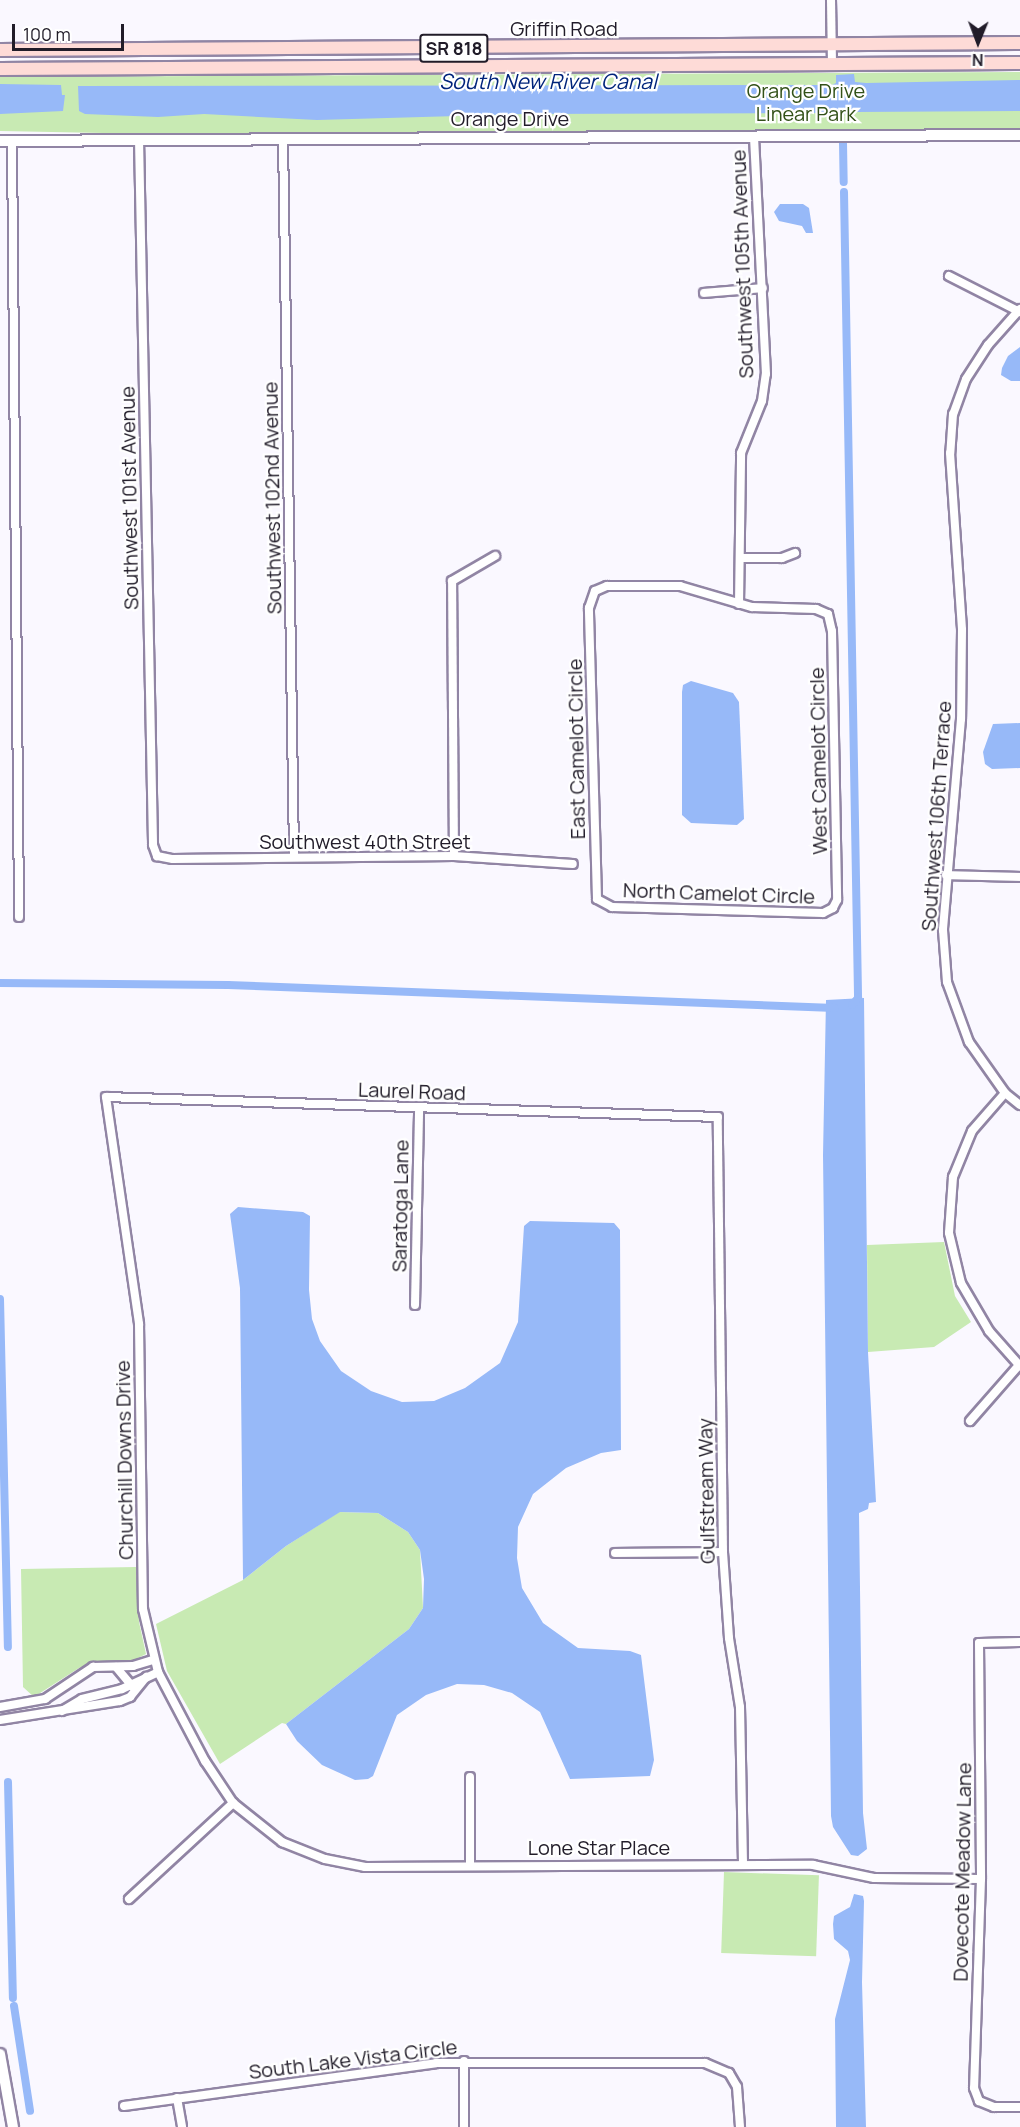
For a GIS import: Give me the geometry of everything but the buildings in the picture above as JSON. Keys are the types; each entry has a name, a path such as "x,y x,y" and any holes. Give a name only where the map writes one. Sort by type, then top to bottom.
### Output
{"main road":[{"name":"Griffin Road","path":"0,50 1020,43"},
{"path":"390,67 396,59 415,48"},
{"path":"314,67 346,58 352,49"},
{"name":"Griffin Road","path":"0,69 1020,63"}],"street":[{"path":"831,0 832,63"},
{"name":"Orange Drive","path":"0,141 1020,135"},
{"name":"Southwest 105th Avenue","path":"739,604 741,453 762,401 766,374 754,136"},
{"name":"Southwest 102nd Avenue","path":"283,138 294,857"},
{"name":"Southwest 101st Avenue","path":"139,139 152,822 157,856"},
{"path":"12,141 19,917"},
{"path":"949,276 1019,311"},
{"path":"704,293 763,288"},
{"name":"Southwest 106th Terrace","path":"1019,311 988,345 966,379 953,414 950,453 962,630 961,720 943,930 947,982 969,1042 1005,1093 1020,1105"},
{"path":"741,558 782,558 795,553"},
{"path":"454,856 452,581 495,556"},
{"name":"East Camelot Circle","path":"604,904 595,890 590,608 596,591 607,586 680,586 739,604"},
{"name":"West Camelot Circle","path":"739,604 776,610 816,609 828,614 832,631 837,900 833,908"},
{"name":"Southwest 40th Street","path":"157,856 173,859 454,856 573,864"},
{"path":"946,875 1020,877"},
{"name":"North Camelot Circle","path":"604,904 823,914 833,908"},
{"path":"970,1421 1019,1365 989,1331 961,1282 949,1233 953,1177 972,1131 1005,1093"},
{"name":"Laurel Road","path":"106,1097 718,1117"},
{"name":"Churchill Downs Drive","path":"106,1097 139,1324 143,1609 153,1660 158,1672 205,1761 233,1803"},
{"name":"Saratoga Lane","path":"415,1305 418,1108"},
{"name":"Gulfstream Way","path":"718,1117 723,1552 729,1638 740,1707 743,1863"},
{"path":"615,1553 723,1552"},
{"name":"Dovecote Meadow Lane","path":"1020,1642 979,1643 981,1879 974,2088 979,2101 994,2107 1020,2107"},
{"path":"0,1707 32,1704 86,1670 153,1660"},
{"path":"115,1666 133,1685"},
{"path":"0,1720 120,1701 130,1697 133,1685 158,1672"},
{"path":"470,1777 470,1863"},
{"path":"129,1899 233,1803"},
{"name":"Lone Star Place","path":"233,1803 282,1842 325,1859 365,1867 470,1863 813,1864 874,1878 981,1879"},
{"path":"0,2054 13,2127"},
{"path":"464,2061 464,2127"},
{"name":"South Lake Vista Circle","path":"124,2106 359,2071 464,2061 705,2063 729,2073 737,2087 740,2127"},
{"path":"177,2098 182,2127"}],"green space":[{"name":"Orange Drive Linear Park","path":"1020,72 1020,129 207,135 0,131 0,77"},
{"path":"944,1242 955,1296 971,1322 934,1347 868,1352 867,1245"},
{"path":"339,1512 378,1513 408,1532 420,1550 423,1608 409,1629 286,1724 282,1723 220,1764 167,1671 156,1624 243,1580 286,1546"},
{"path":"136,1567 139,1622 146,1654 128,1663 93,1663 79,1668 34,1697 23,1687 21,1569"},
{"path":"724,1872 819,1875 816,1956 721,1953"}],"water":[{"path":"854,74 855,82 866,83 1020,80 1020,111 856,112 835,116 827,113 524,114 317,120 204,114 158,117 85,114 79,111 78,86 832,85 836,83 836,75"},
{"path":"0,84 61,85 62,95 65,95 63,111 0,114"},
{"path":"780,204 803,204 809,208 813,233 806,233 802,226 779,221 774,212"},
{"path":"1020,347 1020,381 1011,381 1001,375 1002,368 1008,356"},
{"path":"691,681 733,693 739,702 744,819 737,825 691,823 682,815 682,692 683,685"},
{"path":"1020,723 1020,768 992,769 985,764 983,752 993,724"},
{"path":"864,998 868,1352 876,1502 869,1503 868,1509 859,1513 863,1813 867,1849 858,1856 851,1855 833,1827 831,1816 823,1155 826,1000"},
{"path":"238,1207 303,1212 310,1216 309,1290 312,1319 320,1341 341,1371 371,1391 402,1402 434,1401 465,1388 500,1363 518,1322 524,1226 530,1221 614,1223 620,1230 621,1450 601,1453 566,1468 533,1494 518,1527 517,1558 522,1588 543,1623 578,1648 630,1651 641,1655 654,1760 650,1776 570,1779 540,1712 512,1693 484,1685 457,1684 426,1695 397,1715 373,1776 368,1779 355,1780 322,1765 297,1741 286,1724 409,1629 423,1608 424,1579 420,1550 408,1532 378,1513 340,1512 286,1546 243,1580 240,1288 230,1214"},
{"path":"854,1894 863,1896 864,1901 862,1982 866,2127 836,2127 835,2019 850,1960 848,1951 834,1939 833,1924 834,1916 850,1907"}],"waterway":[{"path":"843,143 844,182"},
{"path":"844,192 858,998 852,1005"},
{"path":"0,983 228,985 835,1008"},
{"path":"0,1299 8,1647"},
{"path":"8,1782 13,1998"},
{"path":"14,2006 30,2111"}],"water label":[{"name":"South New River Canal","path":"548,81"}]}
